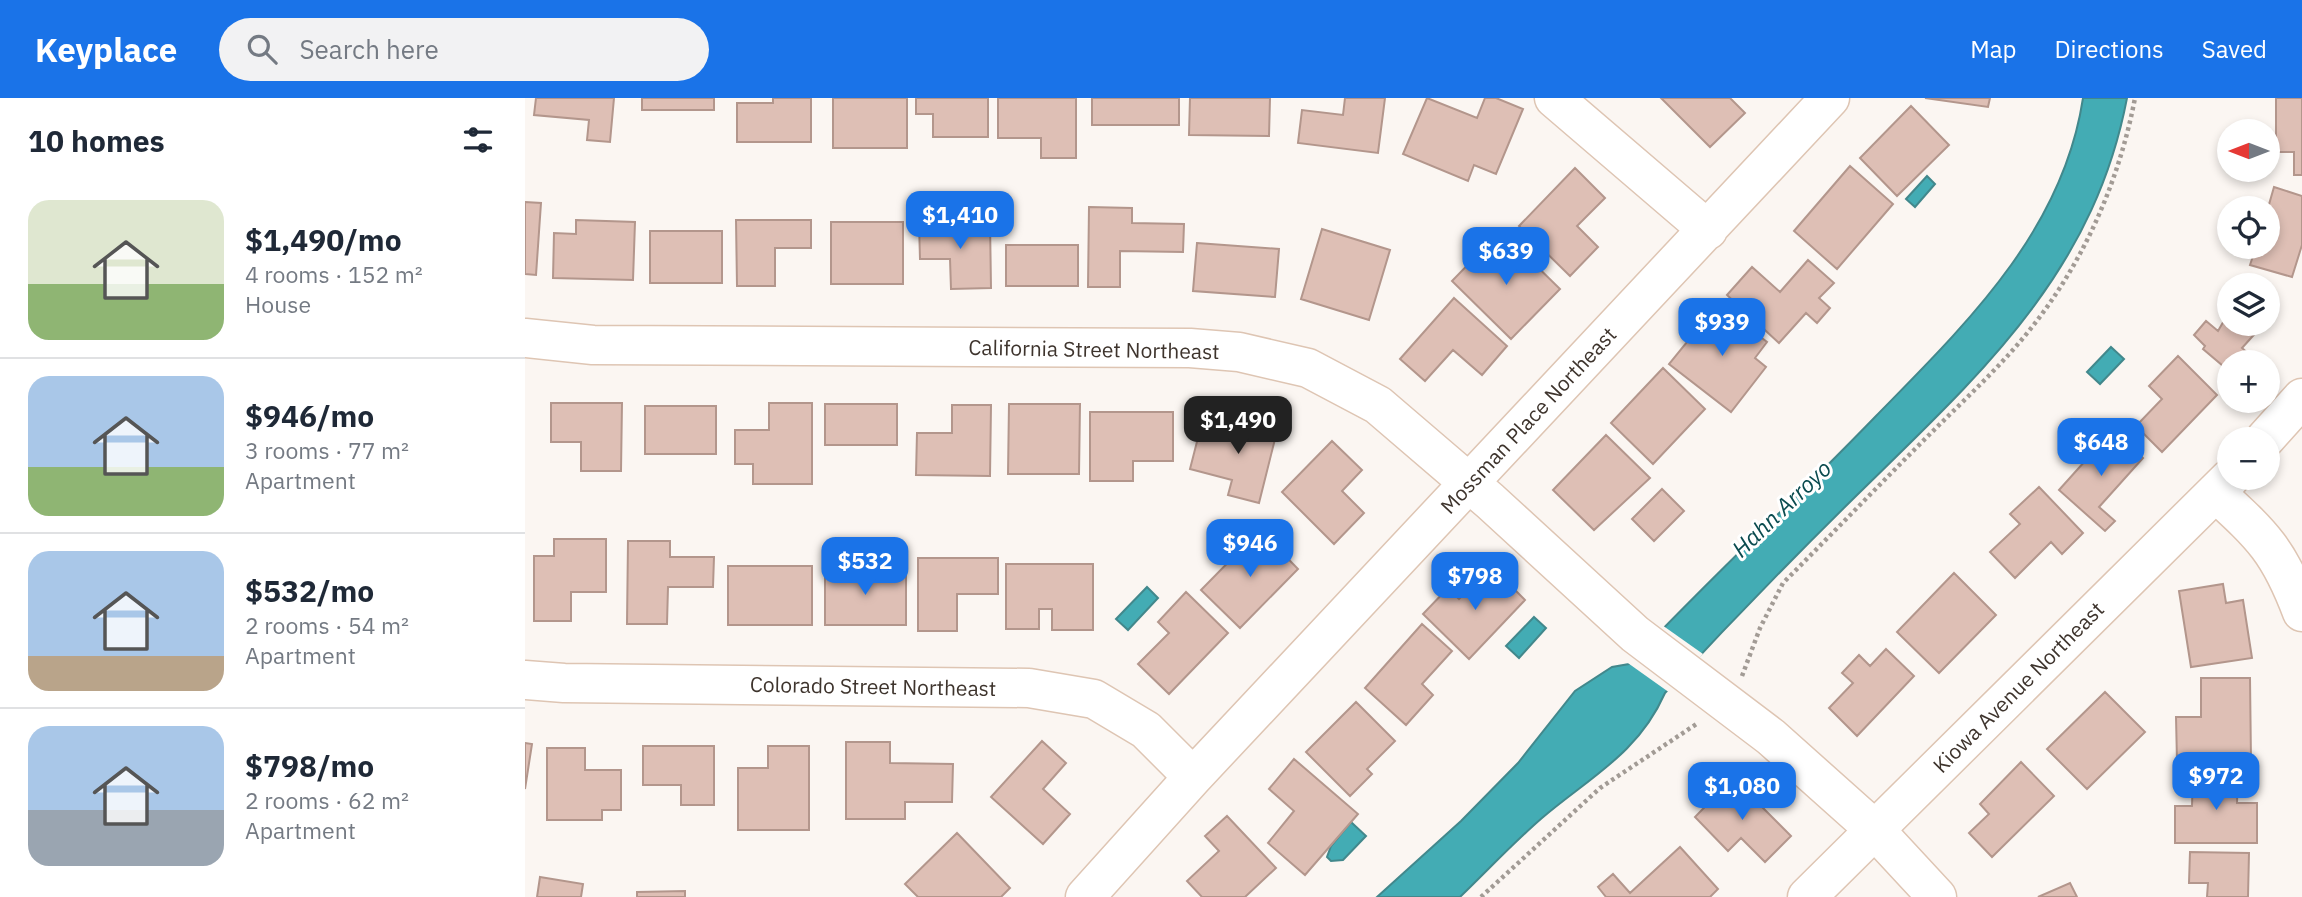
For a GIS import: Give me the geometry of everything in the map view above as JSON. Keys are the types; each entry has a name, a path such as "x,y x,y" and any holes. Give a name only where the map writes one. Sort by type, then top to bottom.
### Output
{"street":[{"path":"1554,98 1708,230"},
{"name":"Mossman Place Northeast","path":"1085,897 1193,776 1830,98"},
{"name":"California Street Northeast","path":"525,338 593,345 1190,348 1239,352 1308,368 1378,405 1469,482 1635,634 1771,737 1874,829 1937,897"},
{"path":"2276,427 2302,398"},
{"name":"Kiowa Avenue Northeast","path":"1807,897 2218,490"},
{"path":"2227,490 2286,569 2302,612"},
{"name":"Colorado Street Northeast","path":"525,680 563,683 1029,688 1094,699 1146,730 1193,776"}],"path":[{"path":"1481,897 1600,788 1639,765 1724,701 1745,671 1760,628 1783,583 2011,351 2055,295 2080,256 2115,180 2125,148 2135,98"}],"water":[{"path":"2083,98 2127,98 2111,161 2087,219 2058,271 2024,319 1985,365 1688,668 1665,693 1654,714 1627,749 1531,828 1460,897 1377,897 1461,821 1518,763 1575,691 1612,667 1629,664 1845,447 1976,310 2032,233 2055,191 2072,146"},
{"path":"1927,176 1935,184 1915,207 1906,199"},
{"path":"2111,347 2124,359 2100,384 2087,372"},
{"path":"1147,587 1158,598 1128,630 1116,619"},
{"path":"1534,617 1546,628 1519,658 1506,646"},
{"path":"1351,822 1366,836 1343,860 1331,861 1327,857 1331,846"}],"pier":[{"path":"1662,625 1703,654 1670,693 1625,661"}],"building":[{"path":"536,98 614,98 610,142 587,140 589,120 534,115"},
{"path":"642,98 714,98 714,110 642,110"},
{"path":"773,98 811,98 811,142 737,142 737,103 773,103"},
{"path":"833,98 907,98 907,148 833,148"},
{"path":"916,98 988,98 988,137 933,137 933,114 916,114"},
{"path":"998,98 1076,98 1076,158 1041,158 1041,138 998,138"},
{"path":"1092,98 1179,98 1179,125 1092,125"},
{"path":"1190,98 1270,98 1269,136 1189,135"},
{"path":"1345,98 1385,98 1378,153 1298,143 1302,110 1343,115"},
{"path":"1427,98 1477,118 1485,98 1496,98 1523,109 1496,174 1474,165 1468,181 1403,154"},
{"path":"1661,98 1730,98 1745,113 1710,147"},
{"path":"1925,98 1990,98 1988,107"},
{"path":"2276,98 2302,98 2302,175 2294,175 2294,152 2280,152 2280,119 2276,119"},
{"path":"1911,106 1949,145 1897,196 1860,158"},
{"path":"1850,166 1893,204 1837,269 1794,231"},
{"path":"1575,168 1605,198 1577,226 1598,247 1570,276 1519,226"},
{"path":"2274,187 2302,196 2302,245 2292,277 2250,265 2252,259 2280,259 2280,196 2271,196"},
{"path":"525,202 541,203 536,275 525,274"},
{"path":"1089,207 1132,208 1132,223 1184,224 1183,252 1120,251 1120,287 1088,287"},
{"path":"576,220 635,222 633,280 553,278 554,233 576,234"},
{"path":"736,220 811,220 811,248 775,248 775,286 737,286"},
{"path":"831,222 903,222 903,284 831,284"},
{"path":"990,222 991,288 951,289 950,259 920,259 919,223"},
{"path":"1322,229 1390,250 1369,320 1301,299"},
{"path":"650,231 722,231 722,283 650,283"},
{"path":"1512,242 1560,289 1511,339 1452,281 1486,246 1497,256"},
{"path":"1197,243 1279,249 1275,297 1193,291"},
{"path":"1006,245 1078,245 1078,286 1006,286"},
{"path":"1808,260 1834,283 1819,298 1830,308 1817,323 1806,313 1779,343 1727,295 1752,267 1780,292"},
{"path":"1454,298 1507,346 1482,375 1453,350 1425,381 1400,359"},
{"path":"1718,304 1767,342 1755,358 1766,367 1731,412 1669,364"},
{"path":"2206,321 2217,330 2217,336 2253,336 2242,348 2244,350 2217,350 2217,361 2203,349 2205,346 2194,335"},
{"path":"2178,356 2217,395 2162,452 2136,426 2162,399 2149,386"},
{"path":"1663,368 1705,409 1653,464 1611,423"},
{"path":"551,403 622,403 621,471 581,471 581,442 551,442"},
{"path":"769,403 812,403 812,484 753,484 753,464 735,464 735,430 769,430"},
{"path":"825,404 897,404 897,445 825,445"},
{"path":"1009,404 1080,404 1079,474 1008,474"},
{"path":"952,405 991,405 990,476 916,475 917,433 952,433"},
{"path":"645,406 716,406 716,454 645,454"},
{"path":"1090,412 1173,412 1173,461 1133,461 1133,481 1090,481"},
{"path":"1243,414 1279,423 1259,503 1228,495 1232,480 1190,469 1201,426 1237,435"},
{"path":"2113,430 2143,458 2099,507 2115,521 2105,531 2059,490"},
{"path":"1606,435 1650,478 1594,530 1553,490"},
{"path":"1332,441 1362,470 1342,491 1364,513 1334,544 1282,492"},
{"path":"2039,487 2083,533 2062,554 2051,542 2015,578 1990,552 2020,524 2010,514"},
{"path":"1662,489 1684,511 1654,541 1632,519"},
{"path":"1260,530 1298,569 1240,628 1201,590"},
{"path":"554,539 606,539 606,592 571,592 571,621 534,621 534,556 554,556"},
{"path":"628,541 670,541 670,557 714,557 713,587 668,587 667,624 627,624"},
{"path":"918,558 998,558 998,594 957,594 957,631 918,631"},
{"path":"1006,564 1093,564 1093,630 1052,630 1052,609 1039,609 1039,629 1006,629"},
{"path":"728,566 812,566 812,625 728,625"},
{"path":"1491,566 1525,600 1469,659 1423,614 1448,588 1459,599"},
{"path":"825,569 906,569 906,625 825,625"},
{"path":"1954,573 1996,615 1939,673 1897,632"},
{"path":"2223,584 2226,603 2243,600 2252,658 2191,667 2179,591"},
{"path":"1186,592 1228,633 1169,694 1138,664 1169,633 1158,622"},
{"path":"1422,624 1452,651 1422,684 1433,695 1406,725 1365,688"},
{"path":"1886,649 1914,676 1857,736 1829,708 1853,683 1842,673 1859,655 1870,666"},
{"path":"2201,678 2250,678 2251,761 2177,761 2176,717 2201,717"},
{"path":"2105,692 2145,732 2087,789 2047,749"},
{"path":"1356,702 1395,741 1367,769 1372,774 1350,796 1306,752"},
{"path":"1042,741 1066,763 1043,789 1070,814 1043,844 991,797"},
{"path":"846,742 890,742 890,763 953,764 952,802 905,802 905,819 846,819"},
{"path":"525,743 532,744 525,789"},
{"path":"643,746 714,746 714,805 681,805 681,785 643,785"},
{"path":"768,746 809,746 809,830 738,830 738,768 768,768"},
{"path":"547,748 585,748 585,770 621,770 621,810 602,810 602,820 547,820"},
{"path":"1294,759 1358,814 1305,875 1268,843 1294,811 1269,789"},
{"path":"2021,762 2054,796 1992,857 1969,833 1989,814 1980,804"},
{"path":"2193,770 2238,770 2237,803 2257,803 2257,843 2175,843 2175,806 2192,806"},
{"path":"1733,778 1791,836 1765,862 1741,838 1728,851 1695,817"},
{"path":"1227,816 1276,868 1245,897 1202,897 1187,881 1219,851 1205,836"},
{"path":"957,833 1010,888 1001,897 918,897 905,884"},
{"path":"1680,847 1718,889 1710,897 1606,897 1598,887 1613,874 1630,893"},
{"path":"2190,852 2249,853 2248,897 2207,897 2208,883 2189,883"},
{"path":"540,877 583,884 581,897 537,897"},
{"path":"2070,883 2077,897 2038,897"},
{"path":"685,891 685,897 637,897 637,892"}],"water label":[{"name":"Hahn Arroyo","path":"1781,508"}]}
